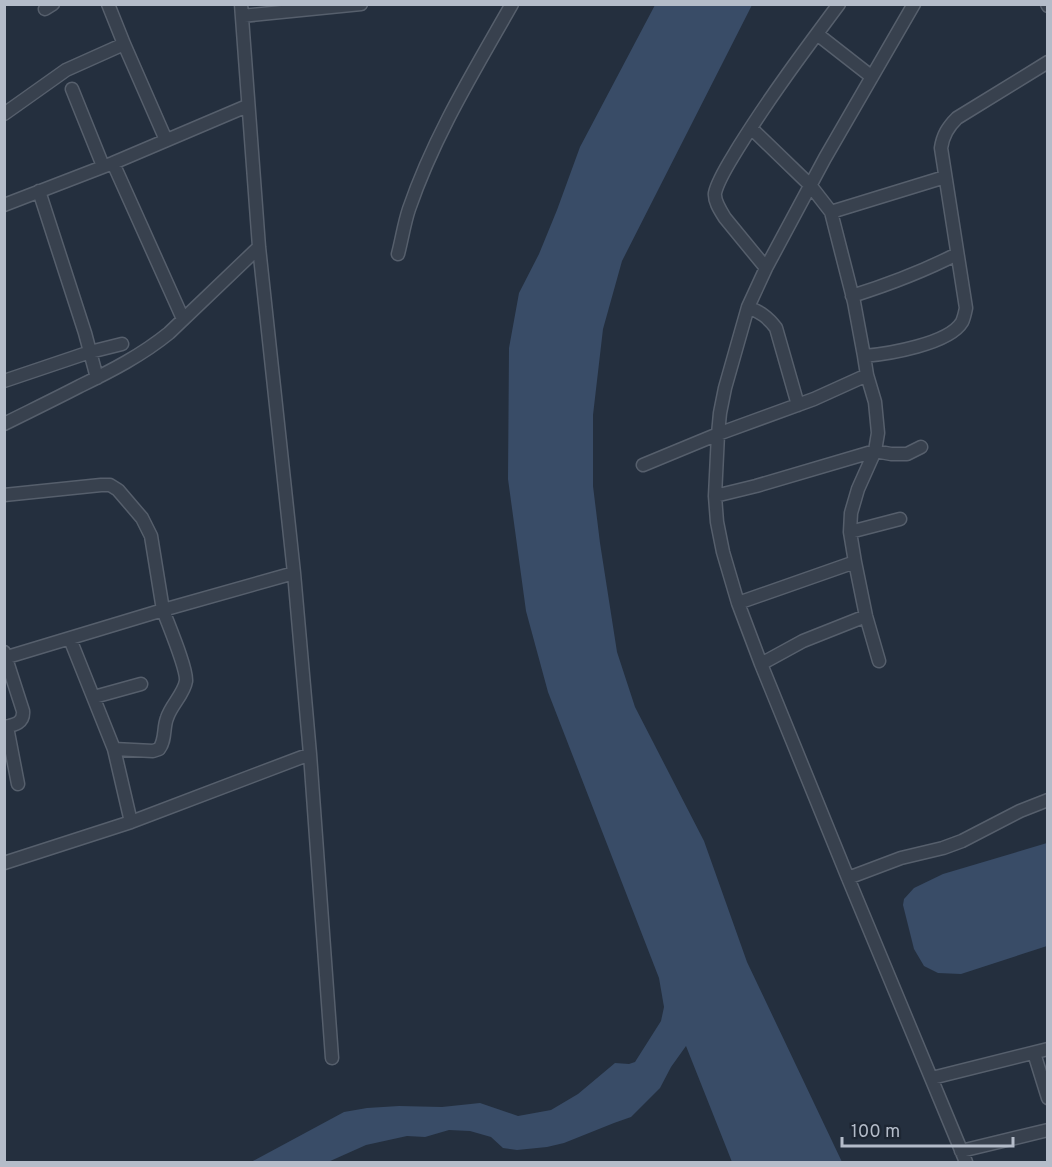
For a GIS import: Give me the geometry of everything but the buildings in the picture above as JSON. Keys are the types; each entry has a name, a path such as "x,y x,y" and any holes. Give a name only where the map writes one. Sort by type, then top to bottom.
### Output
{"street":[{"path":"108,4 166,141"},
{"path":"332,1058 310,754 294,573 259,247 241,10 360,4"},
{"path":"398,254 409,210 435,146 454,106 512,4"},
{"path":"766,268 720,210 715,195 717,186 751,128 839,4"},
{"path":"914,4 810,185 748,307 725,388 718,434 715,496 717,522 738,603 761,664 964,1157 1047,1130"},
{"path":"817,34 872,77"},
{"path":"4,114 66,70 124,44"},
{"path":"864,356 933,342 956,329 962,321 966,308 945,177 942,138 957,118 1047,62"},
{"path":"72,89 183,319"},
{"path":"4,205 166,141 247,106"},
{"path":"751,128 810,185 831,212 852,296 874,402 878,433 875,451 854,501 850,532 866,616 879,661"},
{"path":"831,212 945,177"},
{"path":"39,191 97,378"},
{"path":"4,424 97,378 154,346 259,247"},
{"path":"852,296 895,283 957,254"},
{"path":"748,307 770,319 776,328 798,405"},
{"path":"4,381 90,352 122,344"},
{"path":"643,465 718,434 798,405 867,375"},
{"path":"715,496 875,451 907,454 921,447"},
{"path":"4,495 110,485 118,490 142,518 151,536 163,610 184,668 186,681 170,709 165,723 164,739 159,749 153,751 114,749"},
{"path":"850,532 900,519"},
{"path":"738,603 855,561"},
{"path":"18,784 6,727 21,722 24,717 5,656 294,573"},
{"path":"761,664 803,641 866,616"},
{"path":"70,639 114,749 131,822"},
{"path":"94,697 141,684"},
{"path":"4,863 131,822 310,754"},
{"path":"848,878 901,858 962,841 1047,800"},
{"path":"932,1078 1047,1049"},
{"path":"1034,1053 1047,1098"}],"water":[{"path":"655,5 752,5 622,261 603,329 593,415 593,486 617,652 635,707 704,841 747,962 842,1162 732,1162 686,1046 660,1088 631,1117 564,1143 517,1150 503,1148 491,1137 470,1131 449,1130 425,1137 407,1136 366,1145 328,1162 251,1162 344,1112 367,1108 442,1107 480,1103 518,1116 551,1110 578,1094 615,1063 635,1062 661,1021 664,1007 659,978 548,692 526,611 508,479 509,348 519,293 539,254 580,147"},
{"path":"1047,843 1047,946 961,974 938,973 924,966 914,949 903,905 904,899 914,888 943,874"}]}
